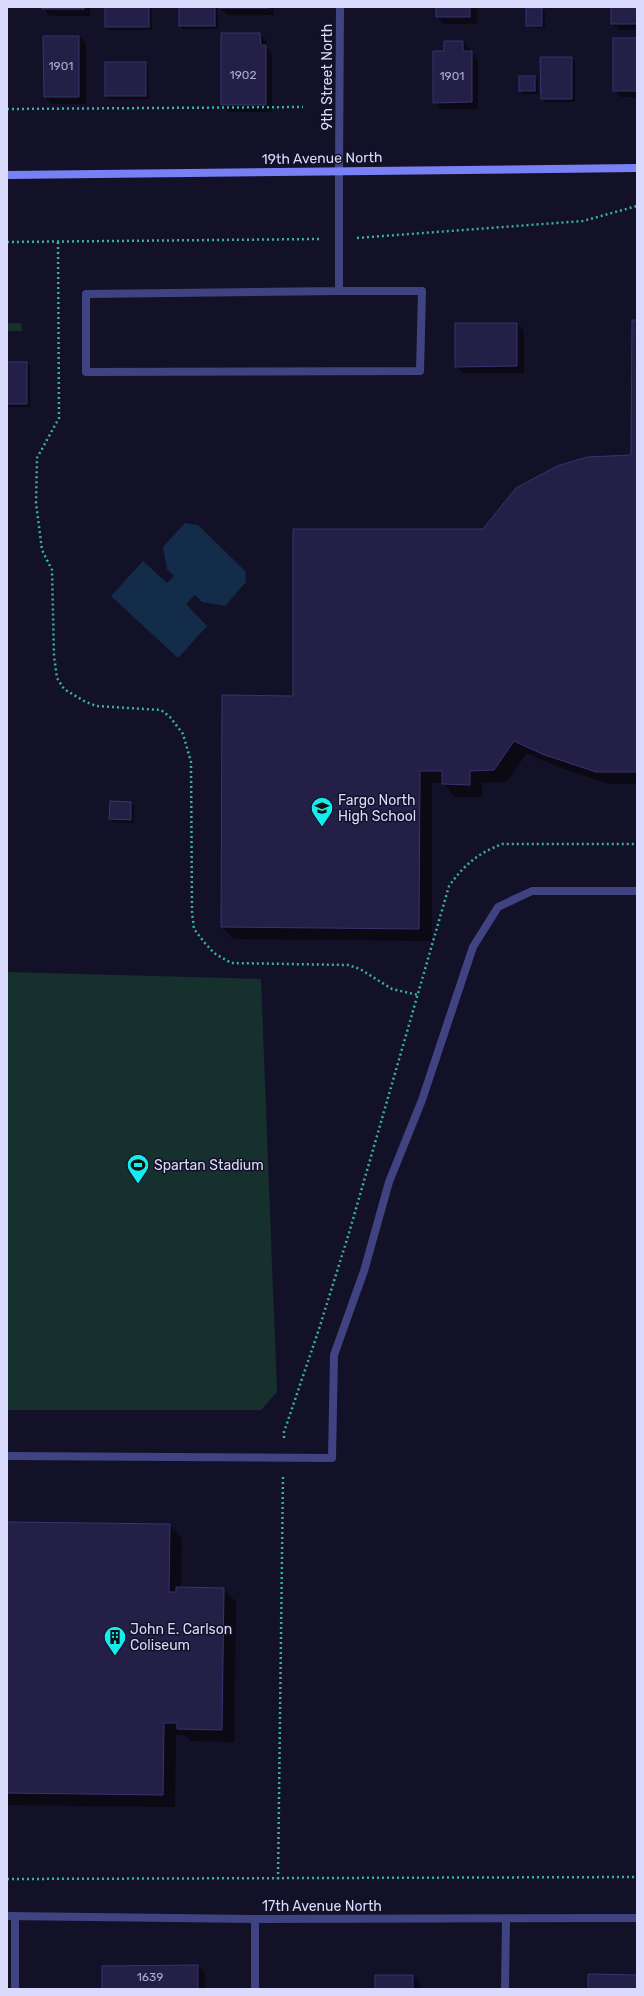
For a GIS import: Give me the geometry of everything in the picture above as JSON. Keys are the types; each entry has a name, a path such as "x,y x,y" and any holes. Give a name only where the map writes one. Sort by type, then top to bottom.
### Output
{"street":[{"name":"9th Street North","path":"339,292 340,7"},
{"name":"19th Avenue North","path":"7,175 637,168"},
{"path":"339,292 422,292 420,371 86,372 86,294 339,292"},
{"path":"7,1456 332,1458 334,1356 364,1271 389,1182 422,1100 473,947 498,907 532,891 637,891"},
{"path":"11,1916 15,1989"},
{"name":"17th Avenue North","path":"11,1916 506,1920 637,1918"},
{"path":"255,1919 255,1989"},
{"path":"505,1989 506,1920"}],"path":[{"path":"7,109 303,107"},
{"path":"58,242 59,418 37,458 36,495 42,550 52,570 54,656 58,678 64,689 84,701 96,706 161,710 170,717 183,734 190,762 192,912 194,929 214,953 231,963 348,965 360,969 392,989 418,995"},
{"path":"7,1879 637,1877"}],"green space":[{"path":"7,323 21,323 22,331 7,331"},
{"name":"Spartan Stadium","path":"7,972 261,979 277,1392 261,1410 7,1410"}],"water":[{"path":"185,523 198,525 245,571 246,582 225,606 202,602 195,595 186,604 207,626 178,658 111,596 143,561 167,583 174,576 167,569 163,547"}],"building":[{"path":"42,7 84,7 84,9 42,9"},
{"path":"105,7 149,7 149,27 105,27"},
{"path":"179,7 215,7 215,26 179,26"},
{"path":"268,7 268,8 219,8"},
{"path":"436,7 470,7 470,17 436,17"},
{"path":"611,7 637,7 637,24 611,24"},
{"path":"526,8 542,8 542,26 526,26"},
{"path":"221,33 260,33 261,45 266,45 266,105 221,105"},
{"path":"43,36 79,36 79,97 44,97"},
{"path":"613,38 637,38 637,91 613,91"},
{"path":"444,41 463,41 463,51 472,51 472,102 433,103 433,51 444,51"},
{"path":"540,57 572,57 572,99 541,99"},
{"path":"105,62 146,62 146,96 105,96"},
{"path":"519,76 535,76 535,91 519,91"},
{"path":"632,320 637,320 637,772 596,772 542,754 514,741 494,770 470,771 470,785 442,784 442,771 420,771 419,929 221,927 222,695 293,696 293,529 483,529 516,488 557,466 587,457 631,455"},
{"path":"455,323 517,323 517,366 455,367"},
{"path":"7,362 27,362 27,404 7,404"},
{"path":"110,801 131,802 131,820 109,819"},
{"name":"John E. Carlson Coliseum","path":"7,1522 170,1524 169,1592 176,1592 176,1587 224,1588 222,1730 177,1729 177,1723 164,1723 163,1795 7,1793"},
{"path":"198,1965 198,1989 102,1989 102,1966"},
{"path":"588,1974 637,1975 637,1989 588,1989"},
{"path":"375,1975 413,1975 413,1989 375,1989"}],"place":[{"name":"Fargo North High School","path":"322,828"},
{"name":"Spartan Stadium","path":"138,1184"},
{"name":"John E. Carlson Coliseum","path":"115,1656"}]}
